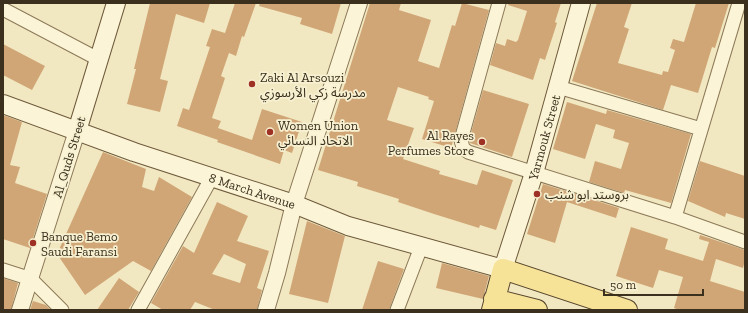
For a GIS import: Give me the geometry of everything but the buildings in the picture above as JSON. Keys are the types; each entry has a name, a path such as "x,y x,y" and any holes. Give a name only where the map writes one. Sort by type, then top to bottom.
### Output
{"main road":[{"name":"Al_Quds Street","path":"77,131 116,3"},
{"name":"Yarmouk Street","path":"503,269 534,173 581,3"},
{"name":"8 March Avenue","path":"3,104 134,152 294,204 348,226 503,269"},
{"path":"538,310 493,304 503,269 627,310"},
{"path":"514,307 522,276"}],"street":[{"path":"266,310 294,204 359,3"},
{"path":"499,3 461,140 463,148 475,156 675,217 745,242"},
{"path":"675,217 739,3"},
{"path":"3,9 98,59"},
{"path":"558,87 701,129"},
{"name":"Al_Quds Street","path":"20,310 77,131"},
{"path":"138,310 212,177"},
{"path":"397,310 421,247"},
{"path":"3,270 31,279 62,310"}],"place":[{"name":"Zaki Al Arsouzi مدرسة زكي الأرسوزي","path":"252,84"},
{"name":"Women Union الاتحاد النسائي","path":"270,132"},
{"name":"Al Rayes Perfumes Store","path":"482,142"},
{"name":"بروستد ابو شنب","path":"537,194"},
{"name":"Banque Bemo Saudi Faransi","path":"33,243"}]}
